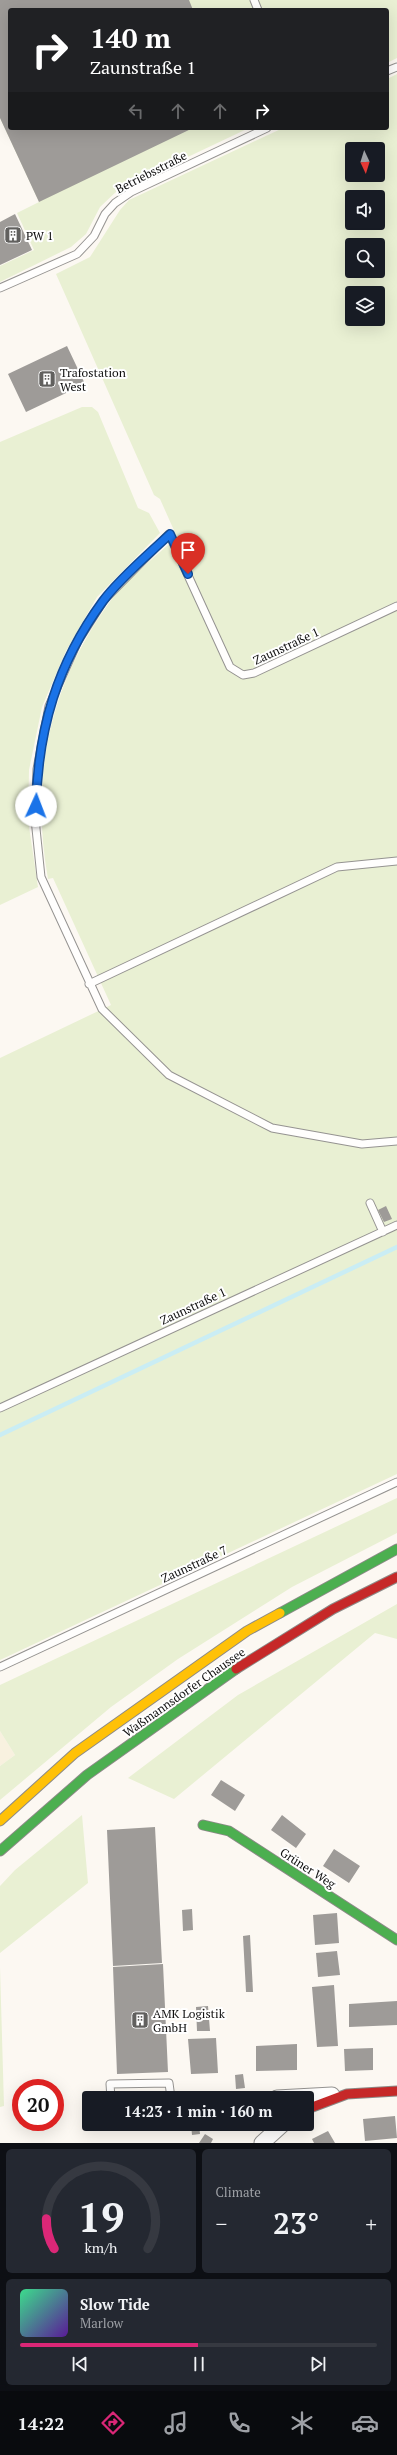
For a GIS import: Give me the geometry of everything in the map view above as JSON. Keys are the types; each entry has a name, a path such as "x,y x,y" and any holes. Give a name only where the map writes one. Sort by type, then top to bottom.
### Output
{"main road":[{"name":"Waßmannsdorfer Chaussee","path":"0,1821 75,1753 247,1631 397,1549"},
{"name":"Waßmannsdorfer Chaussee","path":"0,1851 88,1775 224,1676 333,1609 397,1577"},
{"name":"Grüner Weg","path":"203,1825 229,1831 397,1940"},
{"path":"314,2106 347,2094 397,2091"}],"street":[{"path":"314,2096 347,2094"},
{"path":"262,2143 275,2131"}],"lane":[{"name":"Betriebsstraße","path":"0,288 77,254 94,236 105,214 115,203 131,192 263,130"},
{"name":"Zaunstraße 1","path":"89,984 41,877 35,819 37,768 41,737 49,706 78,642 104,600 170,534 230,667 243,675 254,673 397,606"},
{"path":"397,861 337,867 89,984 102,1009 169,1075 272,1128 362,1144 397,1141"},
{"path":"370,1203 383,1232"},
{"name":"Zaunstraße 1","path":"0,1408 397,1226"},
{"name":"Zaunstraße 7","path":"0,1667 397,1482"},
{"path":"110,2091 110,2084 169,2083 170,2091"}],"shaded area":[{"path":"0,1731 15,1755 0,1766"}],"green space":[{"path":"0,0 397,0 397,58 389,62 389,8 8,8 8,130 245,130 118,190 100,207 86,234 71,247 0,282 0,266 34,250 17,213 39,202 0,118"},
{"path":"397,74 397,1474 0,1660 0,1058 111,1005 53,878 48,879 43,842 42,805 44,769 49,734 59,700 72,667 88,635 109,603 123,586 177,537 160,499 154,495 56,274 90,257 120,210 129,200 279,130 389,130 389,78"},
{"path":"82,407 92,407 98,412 138,508 149,513 160,533 97,597 66,651 42,707 29,770 28,820 38,887 0,905 0,442"},
{"path":"397,1498 397,1533 292,1587 178,1659 111,1707 0,1800 0,1766 15,1755 0,1731 0,1685"},
{"path":"397,1604 397,1639 375,1633 174,1799 128,1778 238,1695"},
{"path":"82,1815 88,1883 0,1953 0,1886 15,1870"},
{"path":"0,1967 4,2106 0,2107"}],"building":[{"path":"0,0 189,0 192,8 8,8 8,130 189,130 39,202 0,118"},
{"name":"PW 1","path":"15,214 32,250 0,265 0,222"},
{"name":"Trafostation West","path":"67,346 85,384 26,412 8,374"},
{"path":"386,1206 392,1219 384,1222 378,1210"},
{"path":"221,1780 245,1795 235,1811 211,1795"},
{"path":"282,1815 306,1834 296,1848 271,1830"},
{"path":"155,1827 162,1963 113,1966 107,1830"},
{"path":"334,1849 360,1866 349,1883 323,1866"},
{"path":"192,1909 193,1930 183,1931 182,1910"},
{"path":"337,1913 339,1943 315,1945 313,1915"},
{"path":"250,1935 253,1992 246,1992 243,1936"},
{"path":"337,1951 340,1975 318,1977 316,1953"},
{"name":"AMK Logistik GmbH","path":"163,1964 168,2072 117,2074 113,1967"},
{"path":"334,1985 338,2046 317,2047 312,1987"},
{"path":"397,2001 397,2025 349,2027 349,2004"},
{"path":"208,2006 210,2031 197,2031 196,2007"},
{"path":"216,2038 218,2073 191,2074 188,2039"},
{"path":"297,2044 297,2070 256,2071 256,2046"},
{"path":"373,2048 373,2070 345,2071 344,2049"},
{"path":"243,2074 245,2088 236,2089 235,2075"},
{"path":"395,2116 397,2138 365,2141 363,2119"},
{"path":"192,2131 200,2131 200,2134 192,2135"},
{"path":"328,2131 335,2143 314,2143 312,2139"},
{"path":"205,2134 213,2139 211,2143 199,2143"}],"waterway":[{"path":"0,1435 397,1247"}],"traffic: fast":[{"path":"280,1613 397,1549"},
{"path":"0,1851 87,1775 236,1669"},
{"path":"203,1825 229,1831 397,1940"}],"traffic: slow":[{"path":"0,1821 75,1753 247,1631 280,1613"}],"traffic: jam":[{"path":"236,1669 333,1609 397,1577"},
{"path":"314,2106 347,2094 397,2091"}],"place":[{"name":"PW 1","path":"13,235"},
{"name":"Trafostation West","path":"47,379"},
{"name":"AMK Logistik GmbH","path":"140,2020"}],"route":[{"path":"36,806 37,768 41,737 49,706 78,642 104,600 170,534 188,574"}]}
